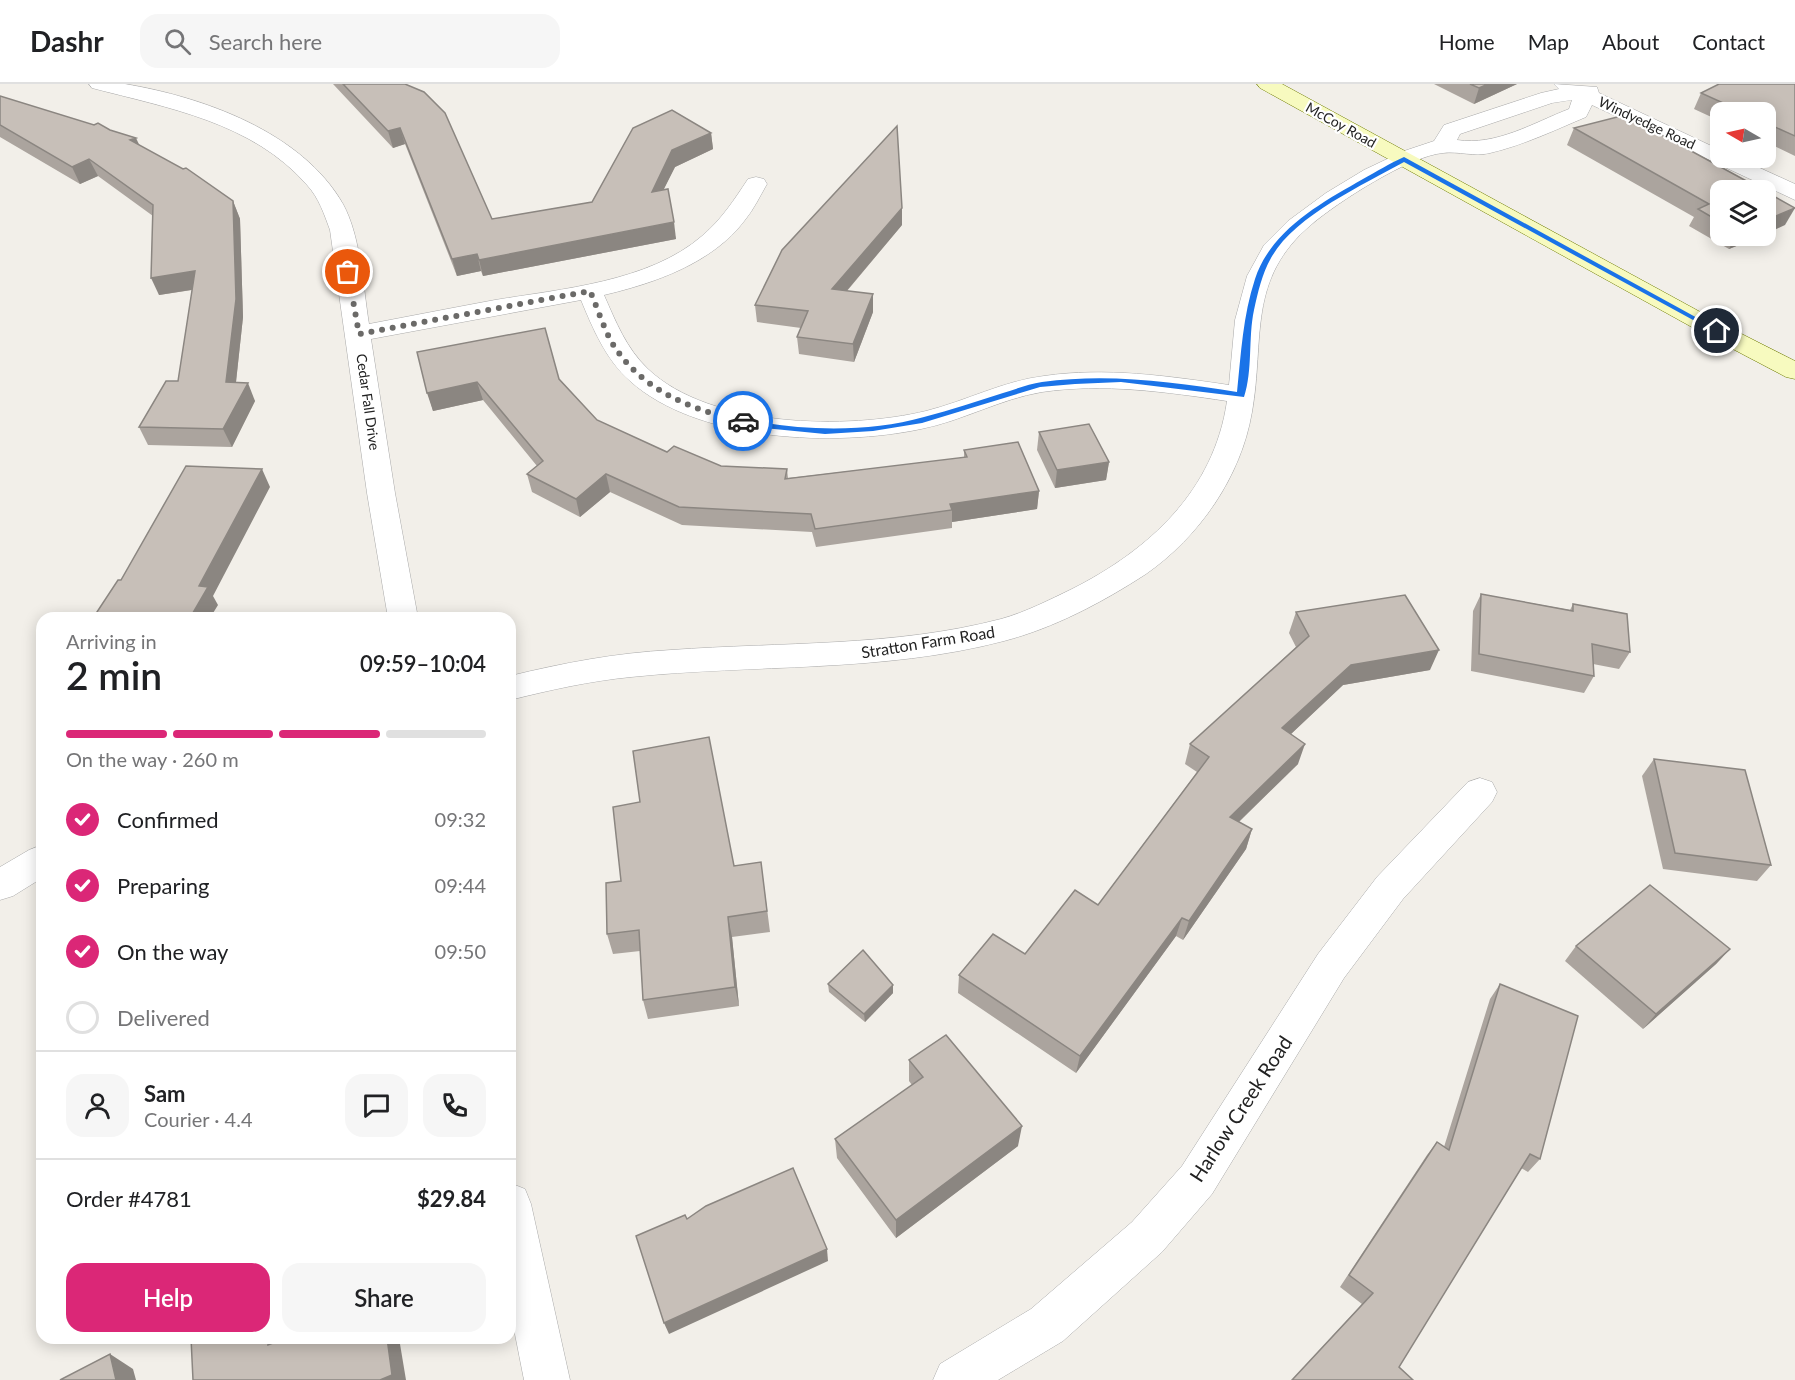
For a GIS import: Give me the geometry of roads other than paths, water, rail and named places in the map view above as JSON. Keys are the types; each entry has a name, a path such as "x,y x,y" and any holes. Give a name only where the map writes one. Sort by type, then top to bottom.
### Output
{"main road":[{"name":"McCoy Road","path":"1267,84 1717,331 1795,371"}],"street":[{"name":"Cedar Fall Drive","path":"99,84 195,108 232,121 294,161 316,181 332,204 342,230 381,493 402,612"},
{"path":"1574,89 1610,84"},
{"name":"Stratton Farm Road","path":"516,687 628,665 849,654 924,646 1005,629 1054,610 1135,566 1171,536 1197,506 1218,472 1234,434 1241,395 1250,312 1258,278 1269,256 1285,236 1322,205 1404,159 1442,146 1481,149 1579,113 1574,89"},
{"name":"Windyedge Road","path":"1574,89 1795,193"},
{"path":"359,334 590,291 630,281 691,255 716,238 739,213 756,184"},
{"path":"590,291 614,346 635,370 661,391 679,403 764,426 825,431 873,428 922,420 1040,385 1075,381 1153,382 1241,395"},
{"name":"Harlow Creek Road","path":"956,1380 1047,1325 1147,1237 1197,1180 1331,966 1390,888 1480,792"},
{"path":"0,885 36,864"},
{"path":"516,1233 547,1380"}]}
